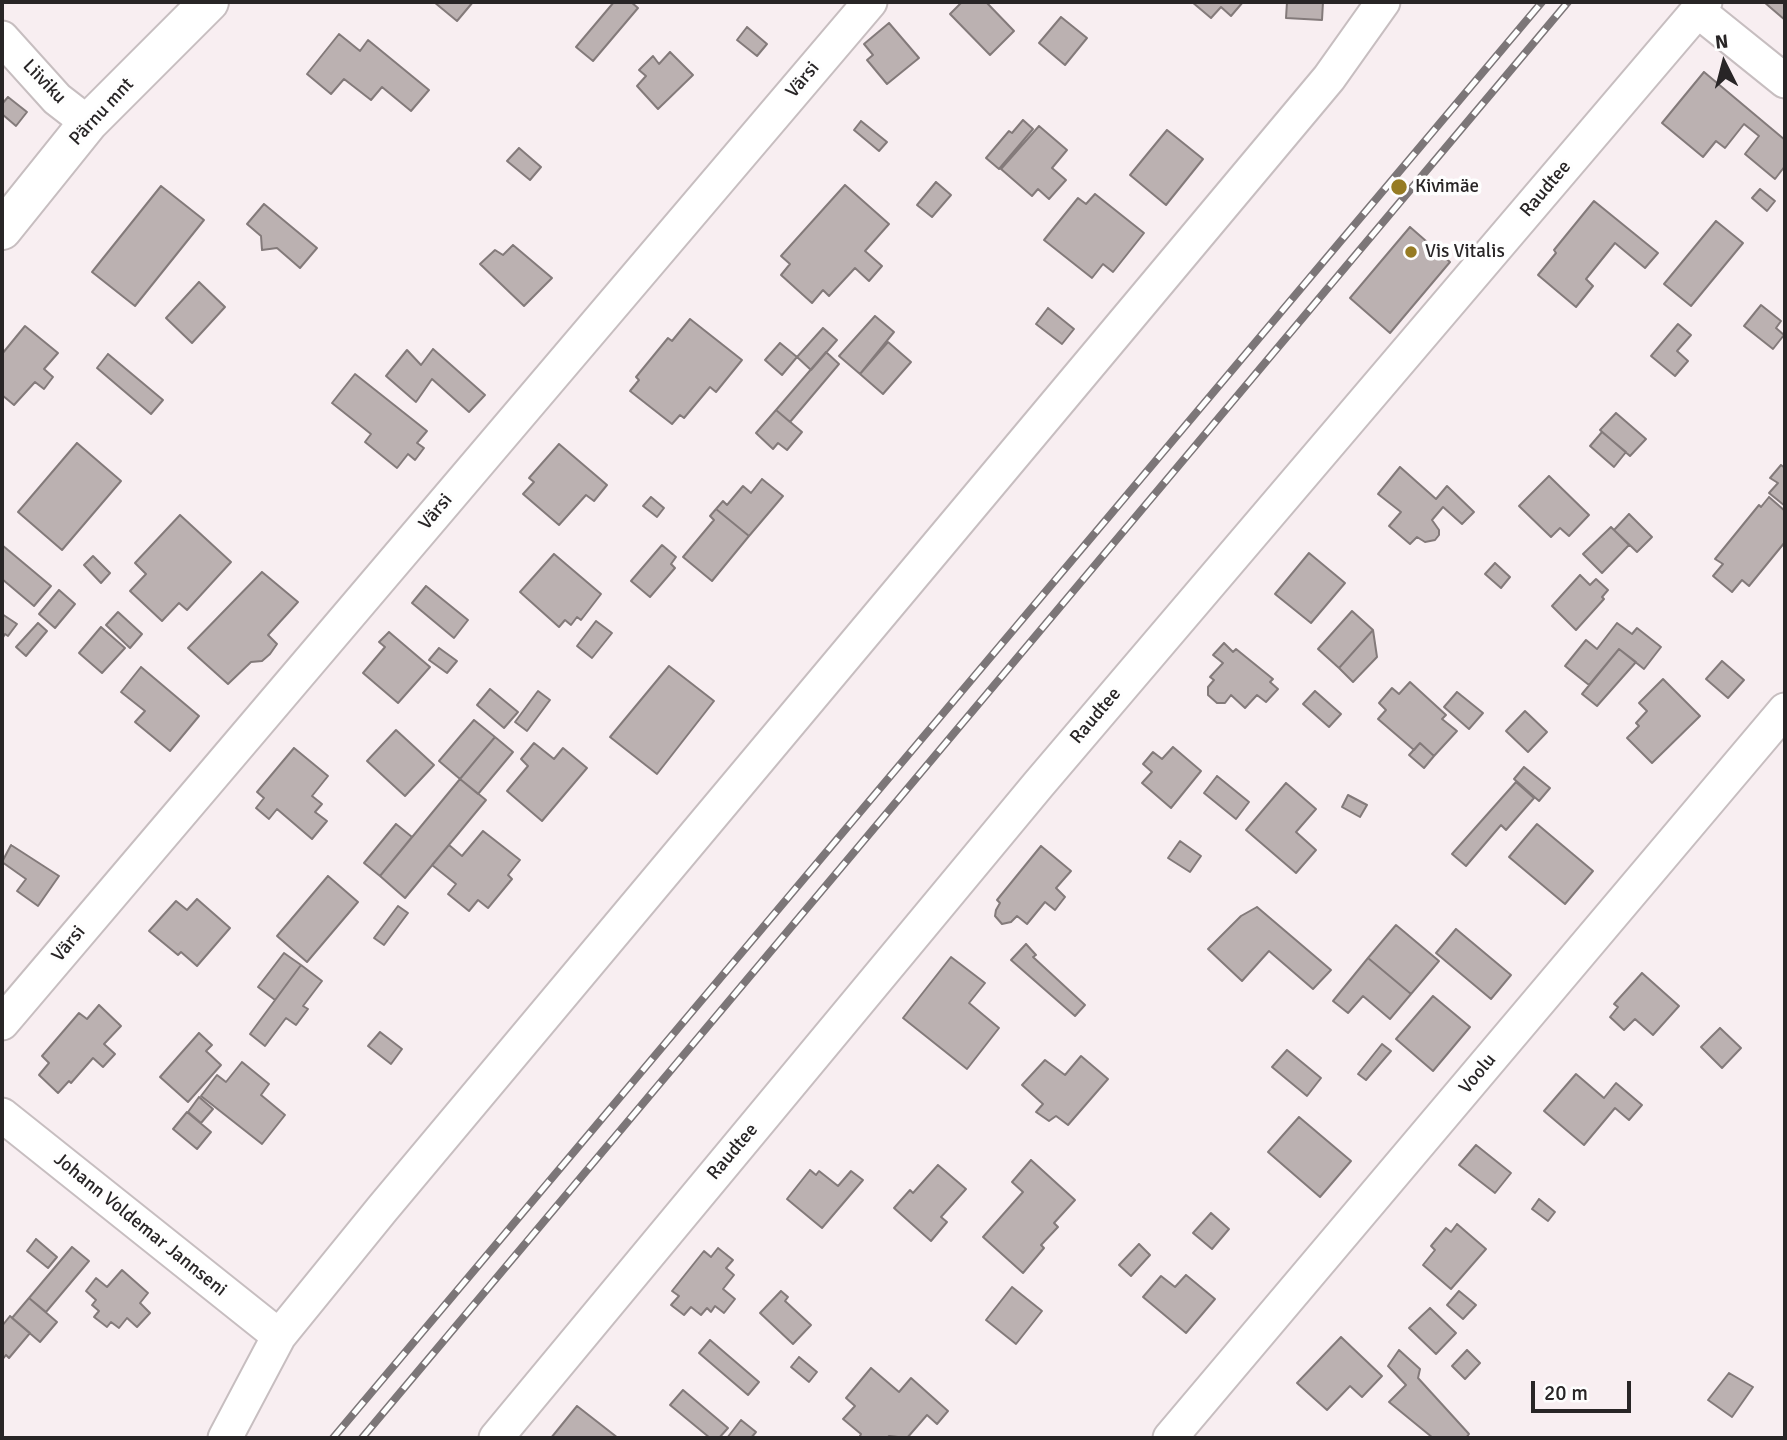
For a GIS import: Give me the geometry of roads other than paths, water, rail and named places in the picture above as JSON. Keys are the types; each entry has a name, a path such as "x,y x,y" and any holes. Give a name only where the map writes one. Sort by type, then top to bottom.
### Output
{"main road":[{"name":"Pärnu mnt","path":"2,230 88,123 209,2"}],"street":[{"name":"Värsi","path":"2,1023 870,2"},
{"path":"225,1438 279,1336 383,1208 1329,78 1383,2"},
{"path":"1702,6 1785,81"},
{"name":"Raudtee","path":"496,1438 1038,785 1702,6"},
{"name":"Liiviku","path":"2,38 57,99 88,123"},
{"name":"Voolu","path":"1170,1438 1785,710"},
{"name":"Johann Voldemar Jannseni","path":"2,1115 279,1336"}],"railway":[{"path":"333,1438 1542,2"},
{"path":"362,1438 1568,2"}],"place":[{"name":"Kivimäe","path":"1399,187"},
{"name":"Vis Vitalis","path":"1411,252"}]}
